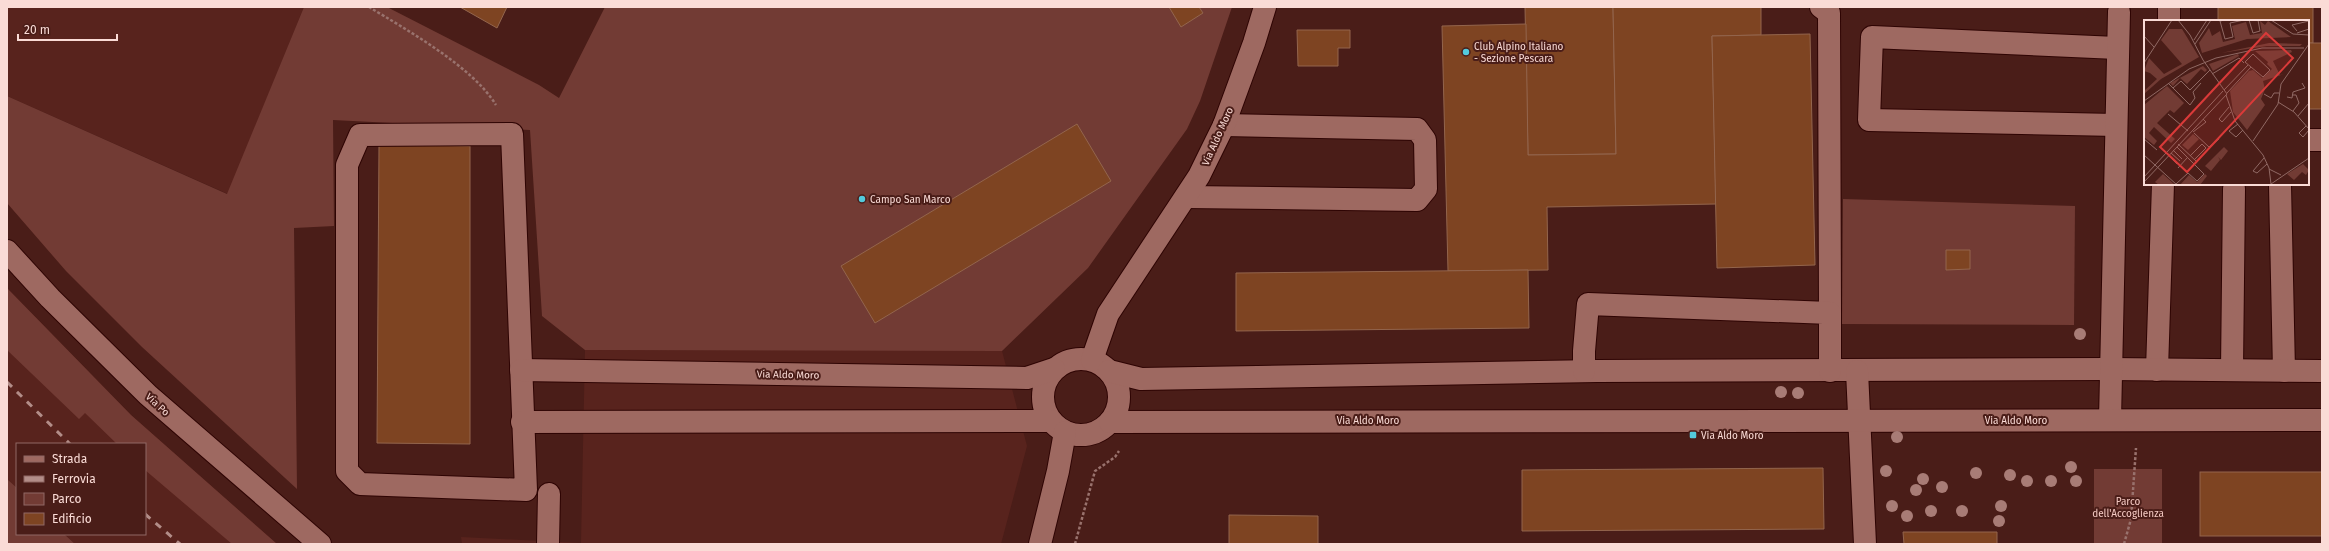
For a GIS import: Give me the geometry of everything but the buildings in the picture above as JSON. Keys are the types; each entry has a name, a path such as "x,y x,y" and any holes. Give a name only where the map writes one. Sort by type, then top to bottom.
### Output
{"street":[{"name":"Via Aldo Moro","path":"1100,365 1108,314 1127,283 1199,176 1224,125 1254,43 1265,7"},
{"path":"1821,7 1829,13 1830,371"},
{"path":"2169,7 2169,20"},
{"path":"2110,420 2119,12"},
{"path":"2116,124 1869,120 1872,37 2118,48"},
{"path":"1186,196 1417,200 1426,189 1426,140 1417,129 1224,125"},
{"path":"512,134 522,422 526,490 360,484 347,471 347,165 360,135 512,134"},
{"path":"2309,140 2322,140"},
{"path":"2157,370 2164,185"},
{"path":"2280,185 2284,371"},
{"path":"2232,370 2234,189"},
{"name":"Via Po","path":"7,251 50,298 148,394 320,544"},
{"path":"1584,371 1588,304 1830,313"},
{"path":"1040,544 1058,471 1058,426 1042,400 1047,378 1054,368 1066,361 1079,358 1141,379 1584,371 2110,369 2322,372"},
{"path":"522,422 1058,426 1077,435 1089,435 1100,430 1110,422 1119,402 1115,380 1100,365"},
{"name":"Via Aldo Moro","path":"521,370 1027,378 1054,368"},
{"path":"1857,371 1865,544"},
{"name":"Via Aldo Moro","path":"1110,422 2322,420"},
{"path":"548,544 549,494"}],"path":[{"path":"369,7 427,42 475,81 493,102 512,134"},
{"path":"2124,544 2131,519 2136,448"}],"shaded area":[{"path":"7,7 304,7 228,194 7,96"},
{"path":"7,288 131,415 277,544 75,544 65,535 146,535 146,443 16,443 16,487 7,479"},
{"path":"585,350 1002,351 1027,446 1001,544 462,544 461,537 581,543"}],"green space":[{"name":"Campo San Marco","path":"304,7 387,7 539,85 559,98 605,7 1232,7 1200,101 1187,129 1088,268 1002,351 585,350 542,316 530,130 333,120 334,226 294,228 297,489 142,347 66,271 7,203 7,96 227,194"},
{"path":"1843,199 2075,206 2074,325 1842,324"},
{"path":"7,288 131,415 277,544 232,544 146,471 146,443 116,443 85,413 79,419 7,350"},
{"name":"Parco dell'Accoglienza","path":"2094,469 2162,469 2162,544 2094,544"},
{"path":"7,479 16,487 16,535 65,535 75,544 7,544"}],"railway":[{"path":"7,382 69,443"},
{"path":"146,515 180,544"}],"place":[{"name":"Club Alpino Italiano - Sezione Pescara","path":"1466,52"},
{"name":"Campo San Marco","path":"862,199"},
{"name":"Via Aldo Moro","path":"1693,435"}]}
